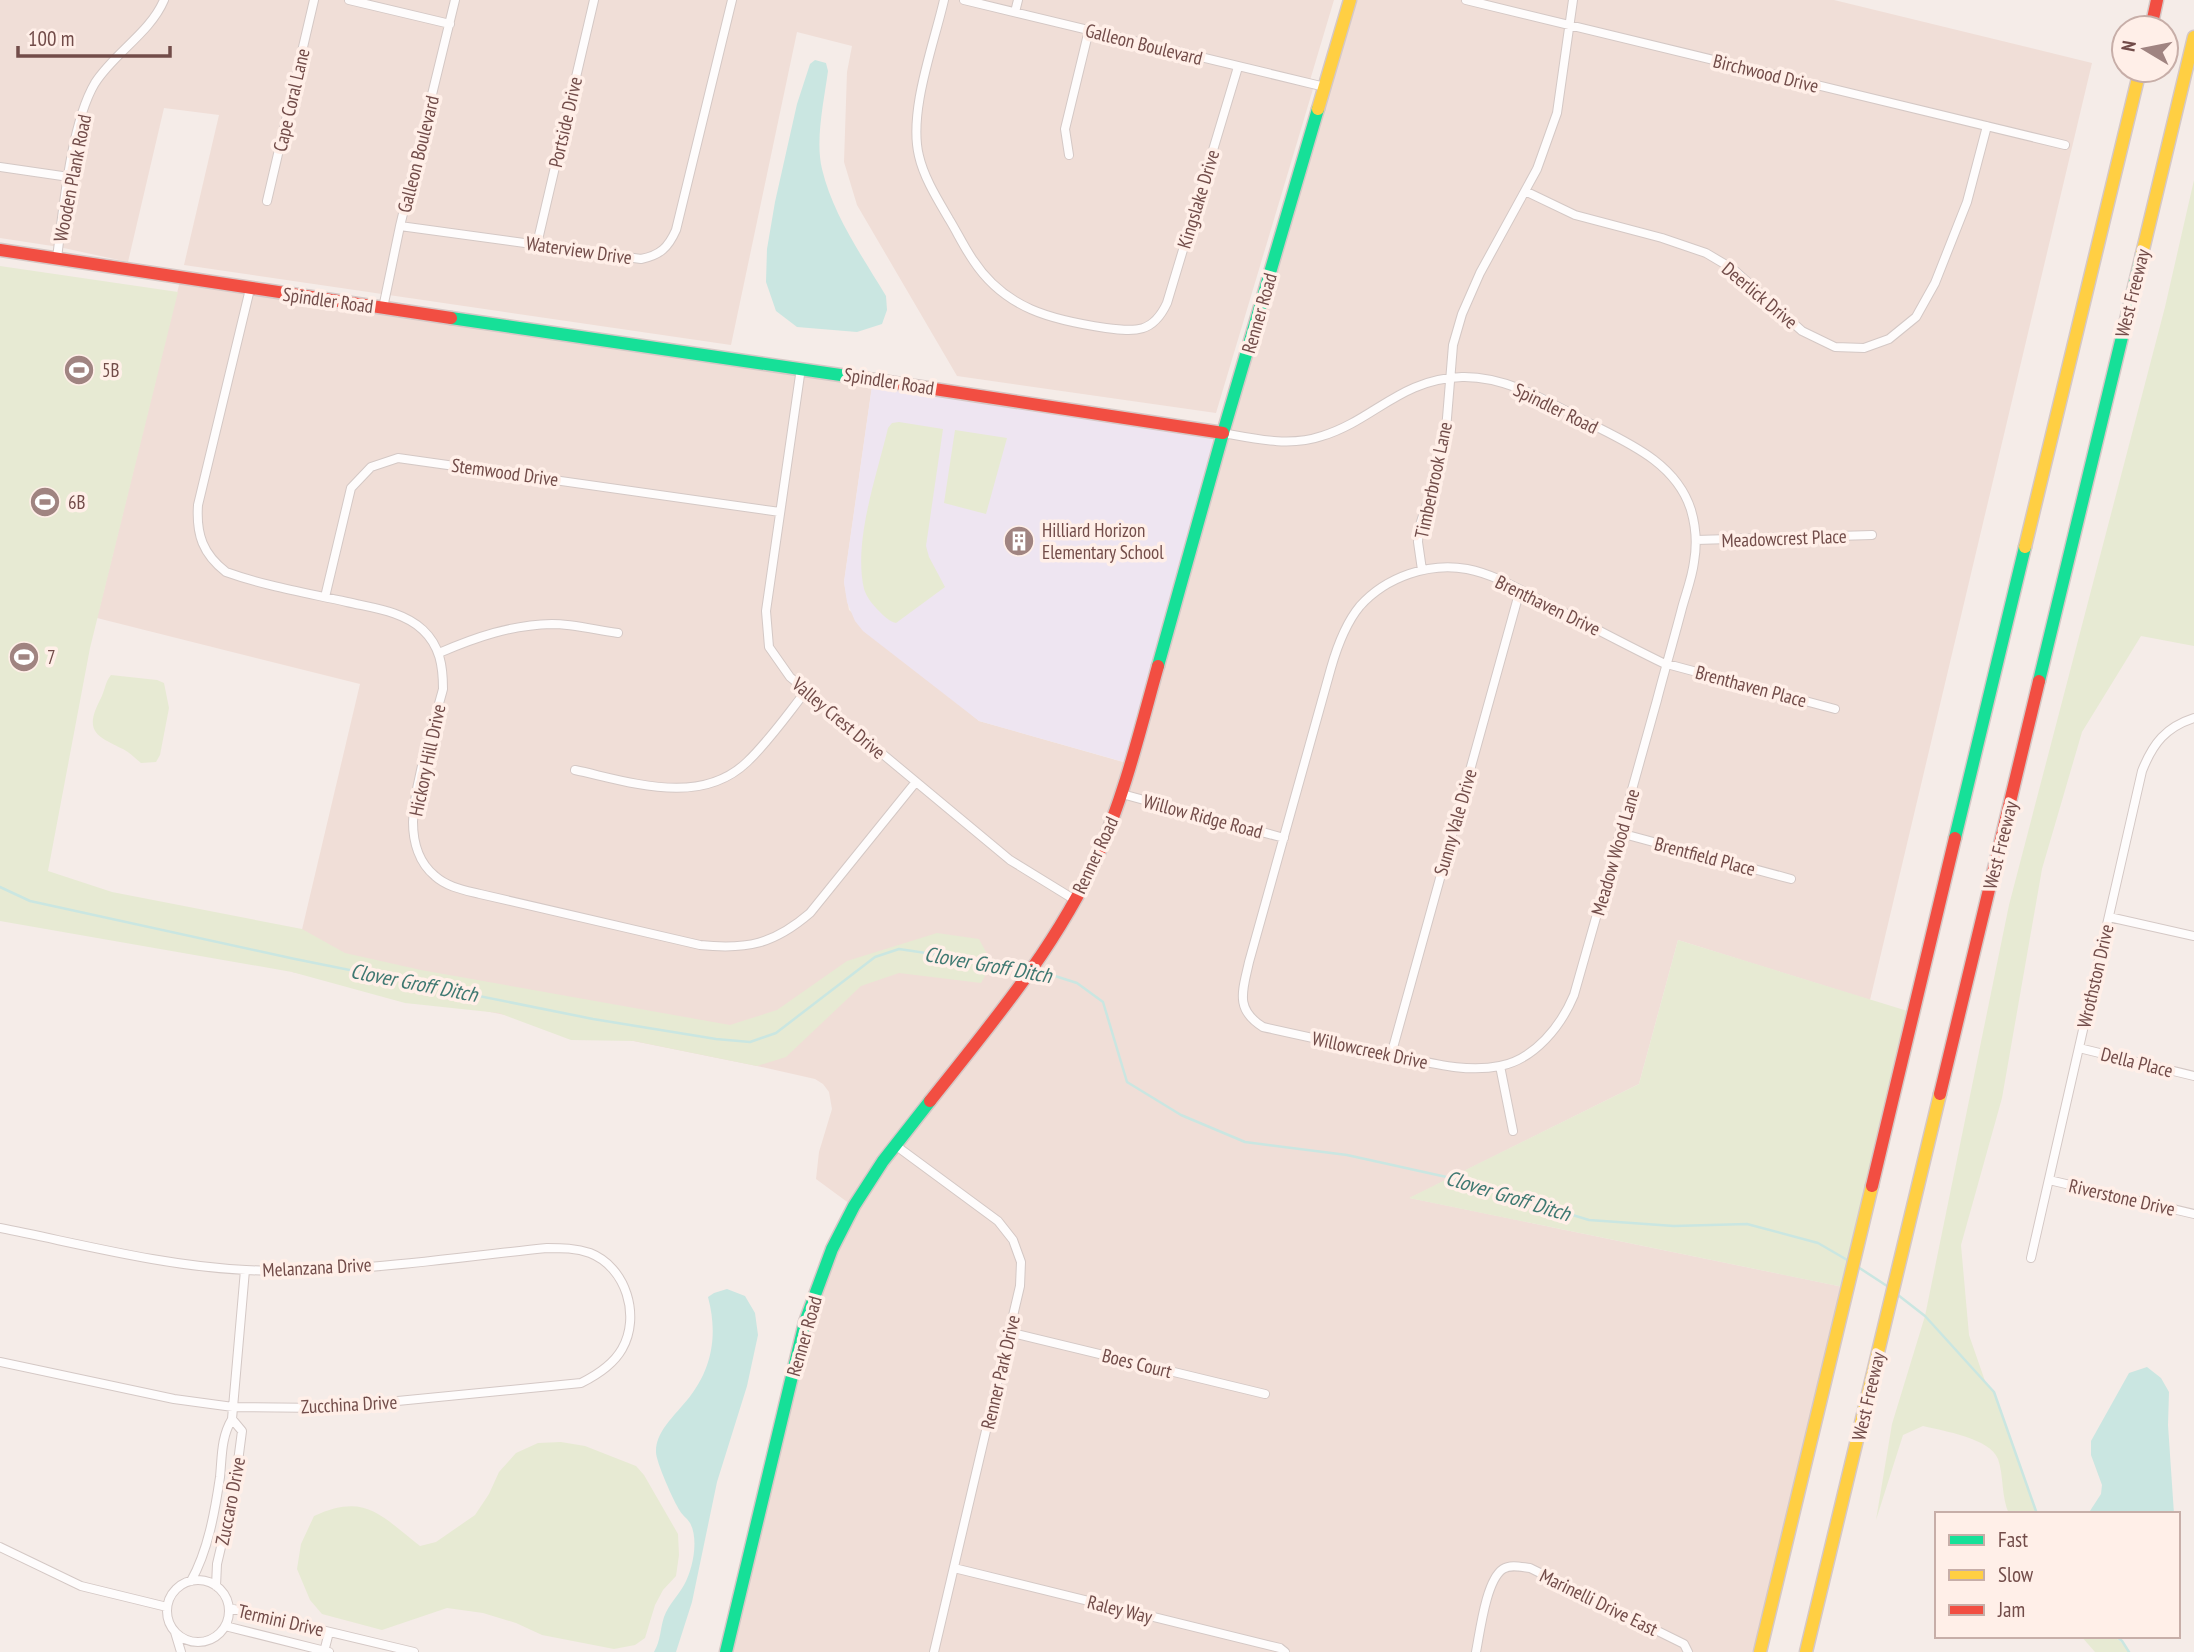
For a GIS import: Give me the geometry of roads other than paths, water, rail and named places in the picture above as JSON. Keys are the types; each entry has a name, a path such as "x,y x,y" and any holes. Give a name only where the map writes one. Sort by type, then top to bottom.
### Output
{"main road":[{"name":"Renner Road","path":"726,1652 805,1322 843,1228 866,1186 895,1145 1032,969 1059,930 1098,855 1122,794 1223,433 1350,0"},
{"name":"West Freeway","path":"1806,1652 2194,37"},
{"path":"1760,1652 2137,84"},
{"name":"Spindler Road","path":"0,250 1223,433"}],"street":[{"name":"Wooden Plank Road","path":"57,258 79,128 94,85 110,64 147,26 164,0"},
{"name":"Cape Coral Lane","path":"267,201 314,0"},
{"path":"349,0 450,24"},
{"name":"Galleon Boulevard","path":"383,308 400,226 455,0"},
{"name":"Portside Drive","path":"537,244 594,0"},
{"name":"Waterview Drive","path":"400,226 641,259 657,256 669,245 676,230 732,0"},
{"name":"Kingslake Drive","path":"944,0 916,117 919,158 936,196 974,262 992,283 1014,301 1065,322 1138,330 1150,326 1161,316 1238,66"},
{"name":"Galleon Boulevard","path":"964,0 1325,87"},
{"path":"1015,12 1018,0"},
{"name":"Birchwood Drive","path":"1466,0 2065,145"},
{"name":"Timberbrook Lane","path":"1422,570 1419,528 1443,448 1453,345 1462,314 1480,273 1537,169 1557,113 1573,0"},
{"path":"1069,155 1065,129 1089,30"},
{"name":"Deerlick Drive","path":"1525,191 1575,215 1662,237 1706,253 1733,269 1802,331 1835,347 1864,348 1889,339 1916,317 1935,283 1967,202 1987,126"},
{"path":"0,167 69,177"},
{"path":"250,289 198,505 199,535 204,550 213,562 226,572 392,612 421,628 439,653 479,636 509,628 554,624 618,633"},
{"name":"Valley Crest Drive","path":"801,368 766,611 769,647 790,677 915,783 1010,860 1074,900"},
{"name":"Spindler Road","path":"1223,433 1271,442 1320,438 1336,432 1414,387 1451,378 1486,379 1515,387 1632,445 1662,466 1674,479 1690,509 1696,540"},
{"name":"Stemwood Drive","path":"325,597 351,488 371,467 398,458 780,512"},
{"name":"Meadowcrest Place","path":"1696,540 1872,536"},
{"name":"Meadow Wood Lane","path":"1500,1066 1536,1049 1566,1015 1574,995 1694,564 1696,540"},
{"name":"Brenthaven Drive","path":"1422,570 1444,567 1468,569 1506,582 1667,664"},
{"path":"1284,838 1338,644 1361,605 1398,579 1422,570"},
{"name":"Sunny Vale Drive","path":"1391,1055 1520,590"},
{"name":"Hickory Hill Drive","path":"439,653 443,689 419,786 413,821 415,842 422,860 435,876 452,886 480,894 700,945 723,947 768,941 790,930 810,913 915,783"},
{"name":"Brenthaven Place","path":"1667,664 1835,709"},
{"path":"576,770 676,789 713,782 730,776 747,763 806,691"},
{"name":"Wrothston Drive","path":"2031,1258 2147,759 2165,732 2194,718"},
{"name":"Willow Ridge Road","path":"1122,794 1284,838"},
{"name":"Brentfield Place","path":"1620,832 1791,879"},
{"name":"Willowcreek Drive","path":"1284,838 1242,993 1242,1003 1247,1013 1263,1027 1391,1055 1456,1068 1500,1066"},
{"path":"2109,917 2194,936"},
{"name":"Della Place","path":"2079,1048 2194,1076"},
{"path":"1500,1066 1513,1131"},
{"name":"Renner Park Drive","path":"895,1145 998,1221 1013,1240 1021,1262 1009,1332 934,1652"},
{"name":"Riverstone Drive","path":"2049,1180 2194,1214"},
{"name":"Melanzana Drive","path":"0,1228 186,1265 245,1270 333,1269 547,1248 571,1248 592,1254 608,1265 624,1284"},
{"name":"Zuccaro Drive","path":"191,1581 201,1560 209,1529 225,1431 232,1419 245,1270"},
{"name":"Zucchina Drive","path":"0,1362 174,1399 233,1406 326,1408 581,1383 610,1365 622,1350 629,1333 631,1315 624,1284"},
{"name":"Boes Court","path":"1009,1332 1265,1394"},
{"name":"Zuccaro Drive","path":"216,1586 217,1564 239,1466 242,1431 232,1419"},
{"path":"0,1547 81,1586 167,1606"},
{"name":"Marinelli Drive East","path":"1476,1652 1493,1579 1504,1568 1515,1566 1530,1568 1684,1644 1688,1652"},
{"name":"Raley Way","path":"954,1568 1280,1648 1284,1652"},
{"name":"Termini Drive","path":"191,1581 200,1580 216,1586 223,1592 229,1608 225,1626 212,1639"},
{"path":"181,1652 170,1625 167,1606 175,1590 191,1581"},
{"name":"Termini Drive","path":"229,1608 414,1652"},
{"name":"Termini Drive","path":"225,1626 326,1652"},
{"path":"175,1632 192,1642 212,1639"},
{"path":"326,1652 329,1632"},
{"path":"200,1652 212,1639"}],"water":[{"path":"815,60 826,63 828,71 819,146 827,186 849,235 886,296 887,310 882,324 857,332 797,327 776,311 766,282 767,249 775,202 797,104 810,64"},
{"path":"727,1289 745,1296 755,1313 758,1335 747,1386 717,1482 692,1602 676,1652 654,1652 666,1612 687,1578 694,1545 693,1530 677,1506 656,1456 657,1444 665,1426 692,1394 706,1368 713,1327 708,1297"},
{"path":"2147,1367 2161,1378 2169,1392 2168,1425 2174,1512 2089,1512 2101,1494 2102,1485 2091,1455 2091,1441 2129,1373"}],"waterway":[{"name":"Clover Groff Ditch","path":"0,887 30,901 295,959 593,1019 750,1042 776,1033 875,957 899,949 1026,968"},
{"name":"Clover Groff Ditch","path":"1036,970 1077,983 1103,1002 1127,1082 1181,1115 1245,1142 1347,1155 1451,1178 1589,1220 1674,1226 1747,1224 1818,1243 1849,1261"},
{"name":"Clover Groff Ditch","path":"1858,1267 1887,1286"},
{"name":"Clover Groff Ditch","path":"1898,1295 1925,1316 1994,1392 2036,1512"},
{"name":"Clover Groff Ditch","path":"2118,1638 2129,1652"}],"place":[{"name":"5B","path":"79,370"},
{"name":"6B","path":"45,502"},
{"name":"Hilliard Horizon Elementary School","path":"1019,541"},
{"name":"7","path":"24,657"}]}
